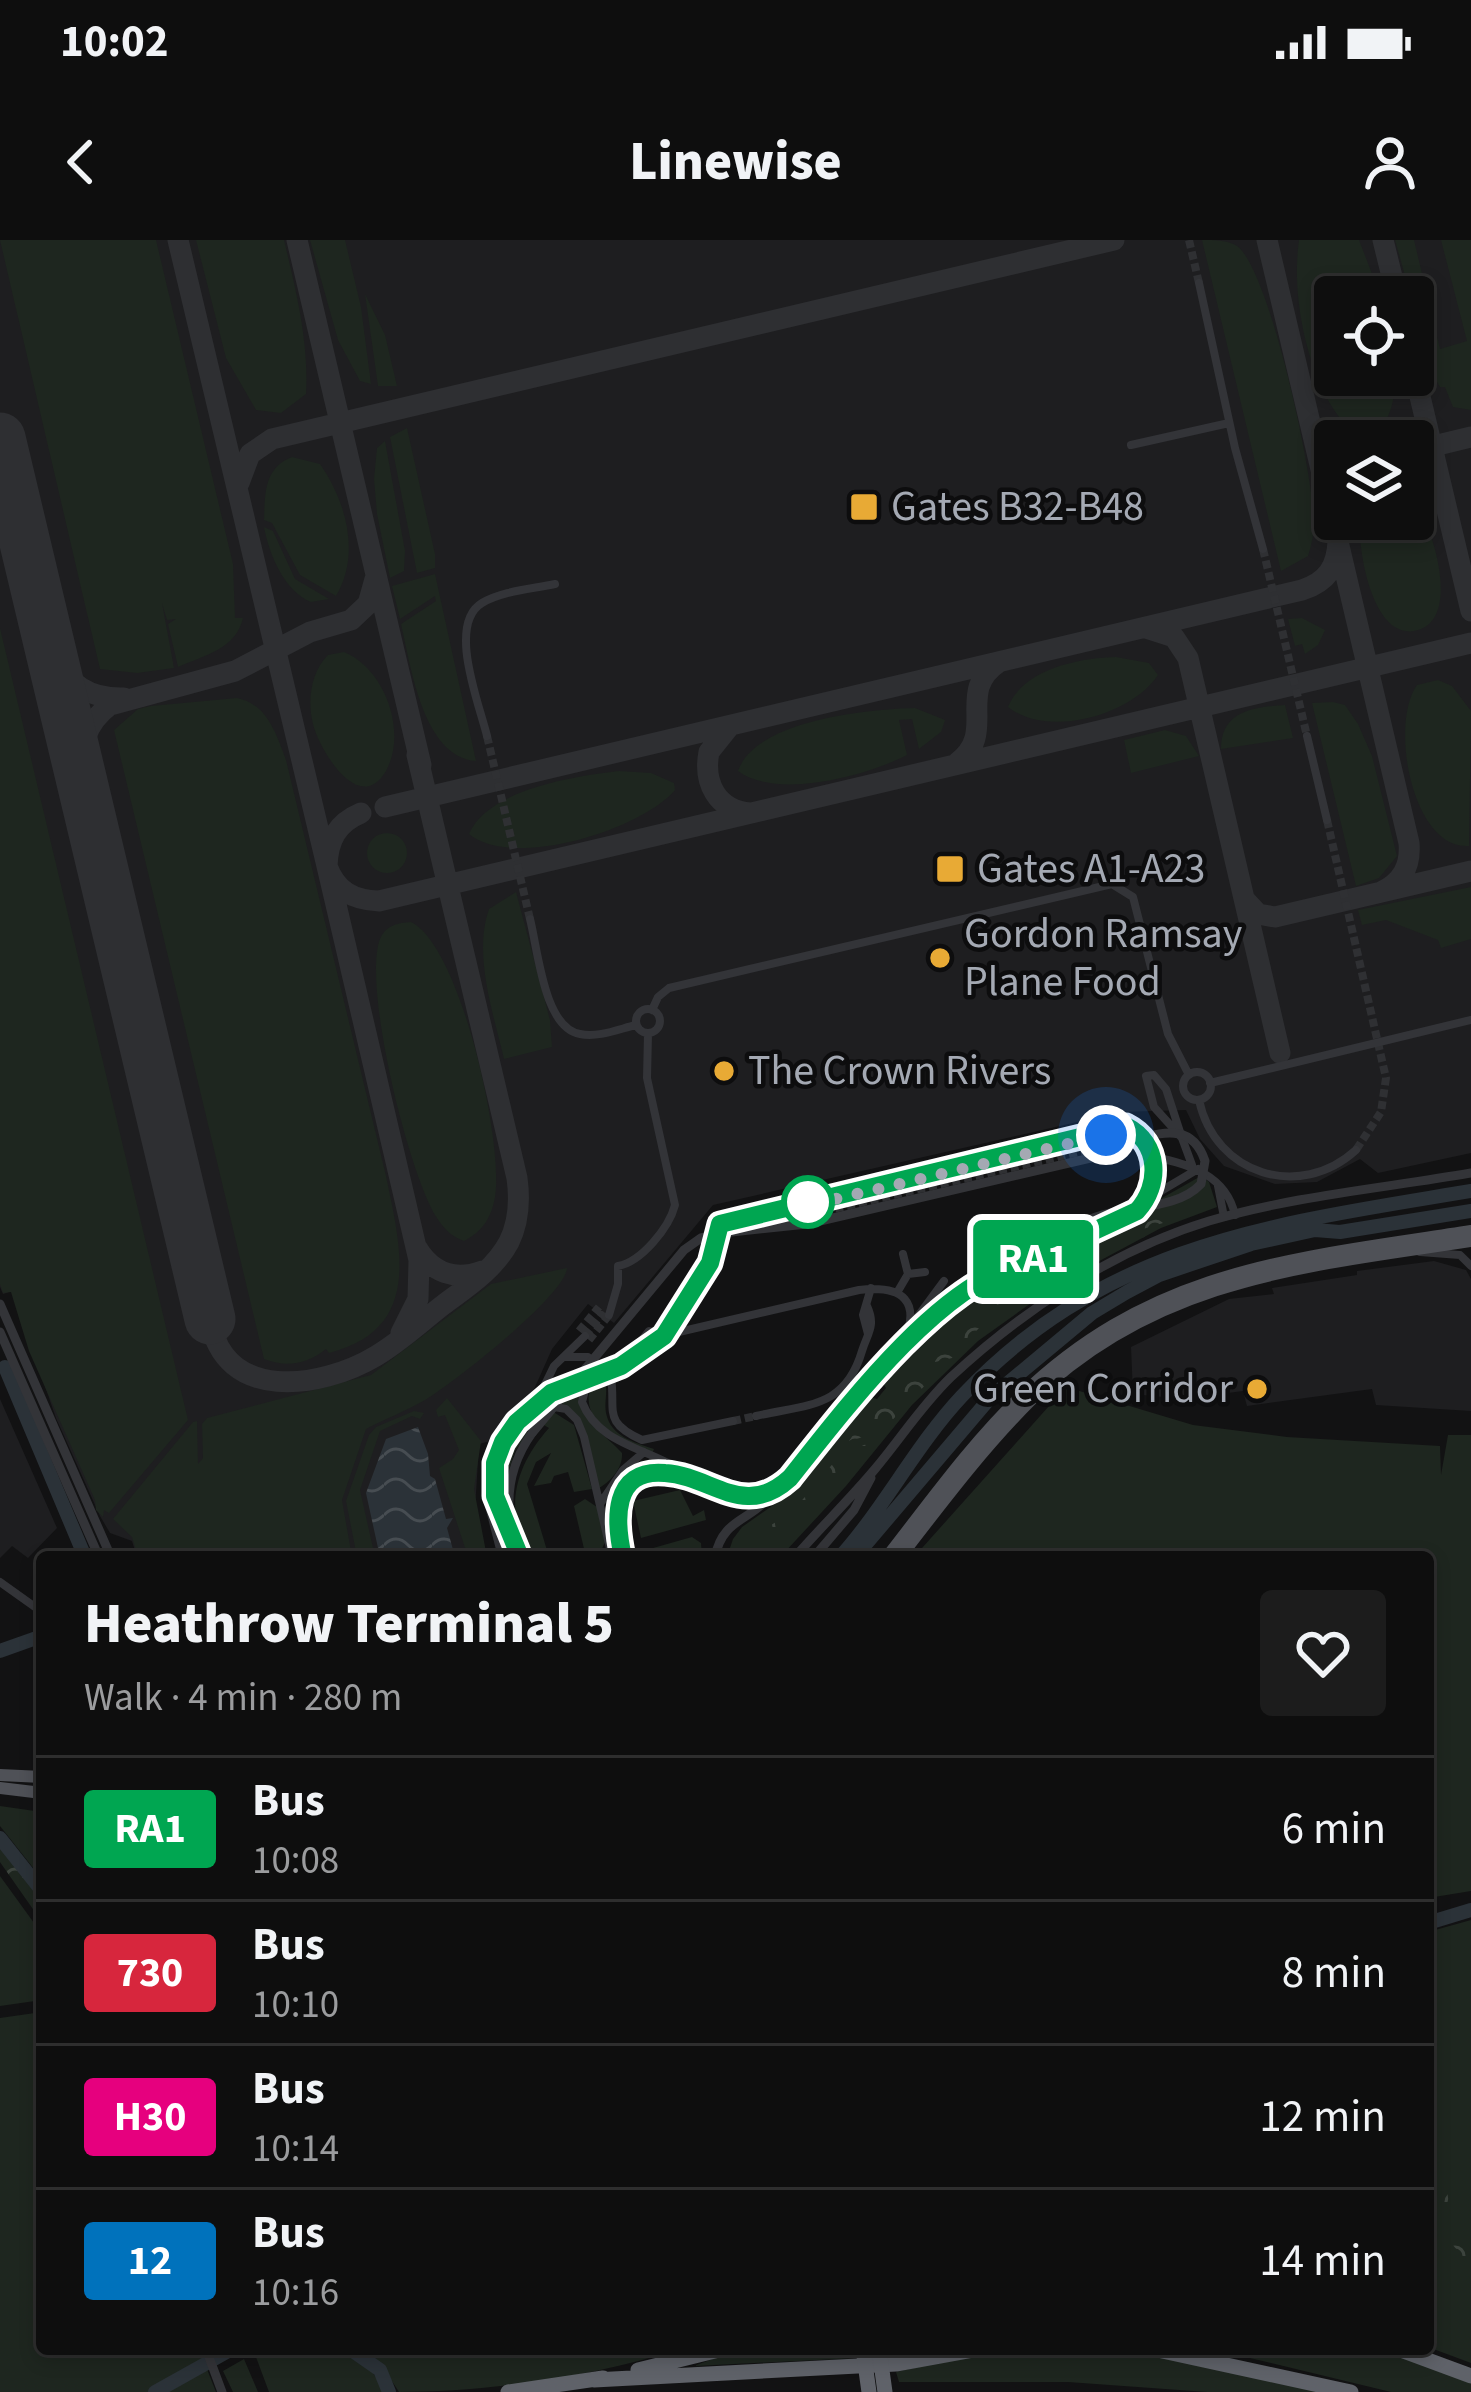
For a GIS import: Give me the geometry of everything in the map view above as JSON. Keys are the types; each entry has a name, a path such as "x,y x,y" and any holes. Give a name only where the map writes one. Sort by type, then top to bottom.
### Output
{"highway":[{"path":"594,2380 698,2355"},
{"path":"864,2355 869,2392"},
{"path":"880,2355 885,2392"},
{"path":"508,2392 594,2380 896,2364 945,2355"},
{"path":"1181,2355 1351,2392"},
{"path":"1414,2355 1471,2376"}],"main road":[{"path":"891,1551 1024,1394 1064,1359 1123,1319 1199,1283 1255,1266 1471,1231"},
{"path":"905,1551 1030,1401 1113,1336 1166,1307 1241,1280 1471,1241"},
{"path":"0,1775 36,1777"},
{"path":"0,1788 36,1792"}],"street":[{"path":"1199,283 1263,549"},
{"path":"1131,445 1230,422"},
{"path":"487,736 464,639 467,620 474,609 491,599 555,584"},
{"path":"1307,736 1327,820"},
{"path":"652,1010 661,993 674,987 1112,884 1133,897 1168,1034 1189,1075"},
{"path":"530,919 551,1007 560,1024 587,1035 636,1025 648,1034"},
{"path":"636,1025 640,1012 658,1014 660,1025 648,1034"},
{"path":"1210,1083 1471,1020"},
{"path":"604,1311 617,1291 618,1266 633,1262 668,1223 675,1205 647,1078 648,1034"},
{"path":"1199,1100 1209,1093 1210,1083 1202,1073 1189,1075 1184,1091 1199,1100 1220,1146 1262,1174 1312,1175 1332,1168 1356,1150"},
{"path":"1182,1138 1159,1113 1146,1076 1154,1075 1166,1089 1195,1167"},
{"path":"1159,1113 1172,1107"},
{"path":"1001,1269 1021,1265 1137,1211 1150,1192 1155,1172 1147,1147 1126,1126"},
{"path":"718,1551 726,1528 764,1504 790,1478 902,1346 954,1300 1090,1219 1180,1200 1202,1184 1205,1161 1192,1139 1170,1131 1128,1141 1099,1156 807,1224 724,1231"},
{"path":"510,1529 511,1477 532,1433 684,1250 701,1238 752,1219 1098,1136 1147,1147"},
{"path":"1152,1157 1195,1167 1218,1185 1229,1216"},
{"path":"1150,1192 1161,1191 1195,1167"},
{"path":"800,1551 876,1468 935,1393 1021,1319 1069,1287 1153,1242 1229,1216 1471,1173"},
{"path":"503,1551 488,1486 503,1442 551,1393 621,1366 663,1336 692,1296 724,1231"},
{"path":"1400,1251 1460,1255 1471,1266"},
{"path":"898,1292 908,1274 904,1254"},
{"path":"908,1274 926,1271"},
{"path":"902,1346 944,1281"},
{"path":"756,1416 836,1396 857,1371 868,1335 871,1288"},
{"path":"621,1366 649,1331 663,1336 871,1288 898,1292 909,1305 911,1326"},
{"path":"0,1304 108,1551"},
{"path":"0,1332 96,1551"},
{"path":"535,1405 554,1366 584,1336"},
{"path":"564,1357 588,1357 607,1373 613,1381 612,1416 628,1433 648,1441 733,1421"},
{"path":"587,1380 582,1397 586,1412 608,1436 682,1469 695,1482"},
{"path":"535,1405 566,1409 577,1420 611,1551"},
{"path":"622,1469 627,1444"},
{"path":"600,1504 622,1469 645,1452"},
{"path":"819,1551 854,1510 876,1468"},
{"path":"494,1471 504,1551"},
{"path":"622,1551 616,1520 625,1491 640,1478 657,1473 740,1495 772,1493"},
{"path":"596,1489 613,1483"},
{"path":"495,1496 518,1551"},
{"path":"0,1582 36,1608"},
{"path":"208,2355 222,2392"}],"shaded area":[{"path":"0,240 1471,240 1471,1153 1378,1173 1360,1159 1317,1182 1275,1184 1224,1166 1200,1139 1186,1110 1121,1112 713,1205 614,1323 588,1304 552,1349 531,1396 501,1424 494,1440 479,1444 475,1510 485,1551 135,1551 132,1541 110,1533 100,1516 56,1418 12,1291 3,1294 0,1287"},
{"name":"Green Corridor","path":"1434,1261 1466,1270 1471,1279 1471,1411 1376,1405 1372,1389 1247,1406 1243,1391 1205,1396 1204,1401 1133,1394 1131,1347 1229,1299 1274,1294 1272,1288 1357,1275 1357,1271"},
{"path":"0,1399 57,1528 28,1558 12,1546 0,1558"}],"green space":[{"path":"0,240 156,240 233,564 235,618 243,618 234,637 218,650 178,667 168,624 176,619 167,620 162,603 174,668 137,673 100,669"},
{"path":"196,240 284,240 301,316 306,394 281,413 256,410 226,358"},
{"path":"310,240 345,240 361,307 371,384 360,381 338,340"},
{"path":"1202,240 1233,244 1250,263 1288,375 1314,524 1308,556 1281,571"},
{"path":"1299,240 1359,240 1373,276 1314,276 1314,365 1298,299"},
{"path":"1395,240 1414,240 1423,276 1405,276"},
{"path":"1441,240 1471,240 1471,410 1453,407 1445,387 1434,377 1434,324 1440,349 1467,341"},
{"path":"365,294 385,335 397,386 378,386"},
{"path":"1326,396 1394,396 1386,420 1343,420"},
{"path":"407,428 435,554 435,568 417,573 390,437"},
{"path":"385,441 405,551 404,571 390,578 374,479 377,448"},
{"path":"292,457 320,464 343,511 348,563 336,596 300,575 272,523 264,520 271,475"},
{"path":"264,527 273,531 295,579 329,599 311,602 293,589 274,560"},
{"path":"1361,540 1432,540 1441,587 1433,620 1421,629 1404,631 1391,624 1371,592"},
{"path":"435,574 476,761 458,756 443,744 422,707 409,663 401,624 436,601 435,596 400,619 392,586"},
{"path":"1302,618 1325,630 1318,645 1305,654 1302,644 1295,646 1288,619"},
{"path":"0,628 188,1420 109,1513 104,1510 103,1517 29,1351 11,1292 3,1293 0,1284"},
{"path":"344,652 371,672 393,720 392,755 386,771 364,787 353,783 332,762 311,715 318,670 328,655"},
{"path":"1116,657 1149,663 1158,675 1146,689 1110,711 1045,721 1008,707 1026,683 1054,668"},
{"path":"1438,680 1452,686 1471,711 1469,846 1449,842 1433,828 1411,782 1405,727 1409,703 1417,685"},
{"path":"237,698 263,713 286,760 397,1231 398,1283 380,1325 359,1341 289,1364 264,1359 114,730 138,709"},
{"path":"1312,703 1345,705 1372,756 1397,856 1379,878 1356,886"},
{"path":"1285,705 1293,738 1221,749 1226,726 1241,713"},
{"path":"915,708 945,720 941,732 919,749 912,719 899,720 907,755 869,770 798,784 755,780 738,771 766,740 789,729 843,715"},
{"path":"1165,730 1186,736 1199,756 1131,773 1124,740"},
{"path":"619,771 651,773 674,783 675,790 635,819 576,840 515,848 489,844 469,834 494,806 513,796 558,781"},
{"path":"387,833 401,839 407,853 401,867 387,873 373,867 367,853 373,839"},
{"path":"1471,887 1471,939 1441,948 1438,940 1386,920 1362,925 1358,910"},
{"path":"516,892 550,1020 552,1047 504,1059 486,984 483,945 489,909"},
{"path":"411,922 429,939 462,1006 493,1135 494,1204 481,1228 464,1241 442,1226 426,1196 402,1123 383,1037 377,996 380,939 389,928"},
{"path":"1201,1176 1209,1182 1217,1207 1161,1228 1062,1281 978,1341 912,1405 785,1551 729,1551 742,1527 779,1501 869,1397 877,1399 886,1388 882,1382 945,1320 978,1295 1134,1221"},
{"path":"1165,1217 1183,1217 1143,1229 1145,1237 1116,1244 1110,1254 1052,1279 1050,1289 983,1309 985,1301 1064,1257 1087,1251 1093,1242"},
{"path":"567,1268 548,1298 482,1358 425,1400 366,1429 342,1500 351,1551 136,1551 132,1537 113,1519 193,1422 197,1421 198,1464 203,1458 202,1424 207,1418 371,1375 491,1284"},
{"path":"993,1312 1000,1321 979,1328 952,1358 910,1368 948,1330"},
{"path":"931,1372 930,1380 881,1432 849,1441 872,1408 894,1399 892,1382"},
{"path":"605,1382 606,1413 613,1428 654,1449 652,1454 610,1432 593,1415 589,1394 596,1384"},
{"path":"1066,1387 1193,1425 1287,1437 1440,1446 1441,1475 1448,1435 1471,1435 1471,1891 1434,1897 1434,1551 919,1551"},
{"path":"580,1390 588,1418 622,1453 615,1474 599,1488 579,1418 550,1402"},
{"path":"447,1398 481,1441 474,1489 486,1551 466,1551 439,1468 459,1450 445,1415 438,1417 436,1410"},
{"path":"414,1411 424,1413 420,1419 412,1416 380,1431 360,1490 374,1551 356,1551 346,1501 376,1427"},
{"path":"555,1413 574,1425 592,1489 574,1492 568,1472 554,1476 551,1483 534,1486 551,1453 536,1462 527,1484 547,1551 526,1551 517,1522 516,1490 528,1458 549,1428 537,1421 501,1481 502,1470 516,1436 543,1415"},
{"path":"874,1442 862,1462 842,1470 843,1477 816,1483 844,1451"},
{"path":"832,1485 841,1490 819,1507 805,1527 750,1539 788,1514 812,1490"},
{"path":"680,1490 693,1516 704,1510 706,1520 641,1538 633,1501"},
{"path":"585,1499 597,1507 605,1542 601,1551 585,1551 574,1506"},
{"path":"692,1537 701,1543 702,1551 643,1551"},
{"path":"0,1806 36,1811 36,1871 0,1826"},
{"path":"0,1847 36,1892 36,1913 0,1862"},
{"path":"0,1876 36,1926 36,2001 0,2006"},
{"path":"1471,1920 1471,2363 1434,2349 1434,1930"},
{"path":"36,2013 36,2355 201,2355 216,2392 0,2392 0,2018"},
{"path":"1434,2144 1444,2163 1452,2213 1471,2236 1471,2266 1434,2230 1434,2212 1441,2213 1434,2200"},
{"path":"255,2355 348,2355 374,2374 384,2392 269,2392"},
{"path":"367,2355 658,2355 540,2381 468,2389 399,2392"},
{"path":"723,2355 857,2358 694,2366"},
{"path":"973,2355 1150,2355 1323,2392 1207,2392 1068,2382 899,2382 896,2372"},
{"path":"1237,2355 1399,2355 1471,2381 1471,2392 1391,2392"},
{"path":"244,2359 258,2392 233,2392 223,2371"}],"water":[{"path":"418,1427 446,1519 453,1518 447,1528 453,1551 379,1551 366,1493 386,1439"}],"waterway":[{"path":"845,1551 962,1396 1017,1344 1075,1304 1135,1272 1197,1248 1329,1215 1471,1191"},
{"path":"860,1551 990,1398 1092,1313 1127,1292 1159,1275 1251,1244 1315,1230 1340,1232 1471,1211"},
{"path":"5,1367 82,1551"},
{"path":"0,1651 36,1638"},
{"path":"0,1838 36,1883"},
{"path":"1434,1921 1471,1910"},
{"path":"155,2392 221,2355"},
{"path":"359,2355 380,2370 389,2392"}],"taxiway":[{"path":"178,240 327,866 341,888 361,899 379,901 1471,643"},
{"path":"297,240 421,765"},
{"path":"239,483 250,454 272,439 1114,240"},
{"path":"1267,240 1409,843 1404,872 1381,892"},
{"path":"1383,240 1392,276"},
{"path":"1420,396 1471,611"},
{"path":"1434,446 1471,437"},
{"path":"385,807 1302,590 1329,572 1338,541"},
{"path":"81,783 88,730 110,705 235,671 310,632 351,620 368,604 375,579"},
{"path":"1146,628 1174,637 1188,658 1280,1053"},
{"path":"51,655 81,688 124,698"},
{"path":"957,763 975,738 979,686 999,662"},
{"path":"729,727 709,752 708,774 721,801 750,813"},
{"path":"210,1319 219,1346 234,1365 254,1376 277,1381 329,1376 376,1356 402,1338 488,1269 512,1234 518,1211 517,1178 417,755"},
{"path":"361,813 335,834 327,866 419,1260 418,1299 401,1333"},
{"path":"1245,900 1258,914 1275,917 1471,871"},
{"path":"417,1248 445,1273 482,1271"}],"runway":[{"path":"0,438 210,1319"}],"tunnel":[{"path":"1189,240 1199,283"},
{"path":"1263,549 1307,736"},
{"path":"487,736 530,919"},
{"path":"1327,820 1386,1078 1381,1112 1356,1150"},
{"path":"1094,1134 1126,1126"},
{"path":"765,1225 1118,1143"},
{"path":"720,1224 759,1213"},
{"path":"579,1331 599,1307"},
{"path":"585,1336 604,1312"},
{"path":"589,1340 609,1315"},
{"path":"733,1421 756,1416"}],"bus line":[{"name":"RA1","path":"518,1551 495,1496 495,1463 503,1442 517,1422 551,1393 637,1358 664,1336 710,1263 720,1224 1126,1126 1142,1138 1155,1172 1147,1201 1137,1211 1021,1265 1001,1269 969,1289 902,1346 772,1493 729,1493 664,1472 640,1478 625,1491 616,1510 622,1551"}],"place":[{"name":"Gates B32-B48","path":"864,507"},
{"name":"Gates A1-A23","path":"950,869"},
{"name":"Gordon Ramsay Plane Food","path":"940,958"},
{"name":"The Crown Rivers","path":"724,1071"},
{"name":"Green Corridor","path":"1257,1389"}],"route":[{"path":"808,1202 802,1207 1106,1135"}]}
